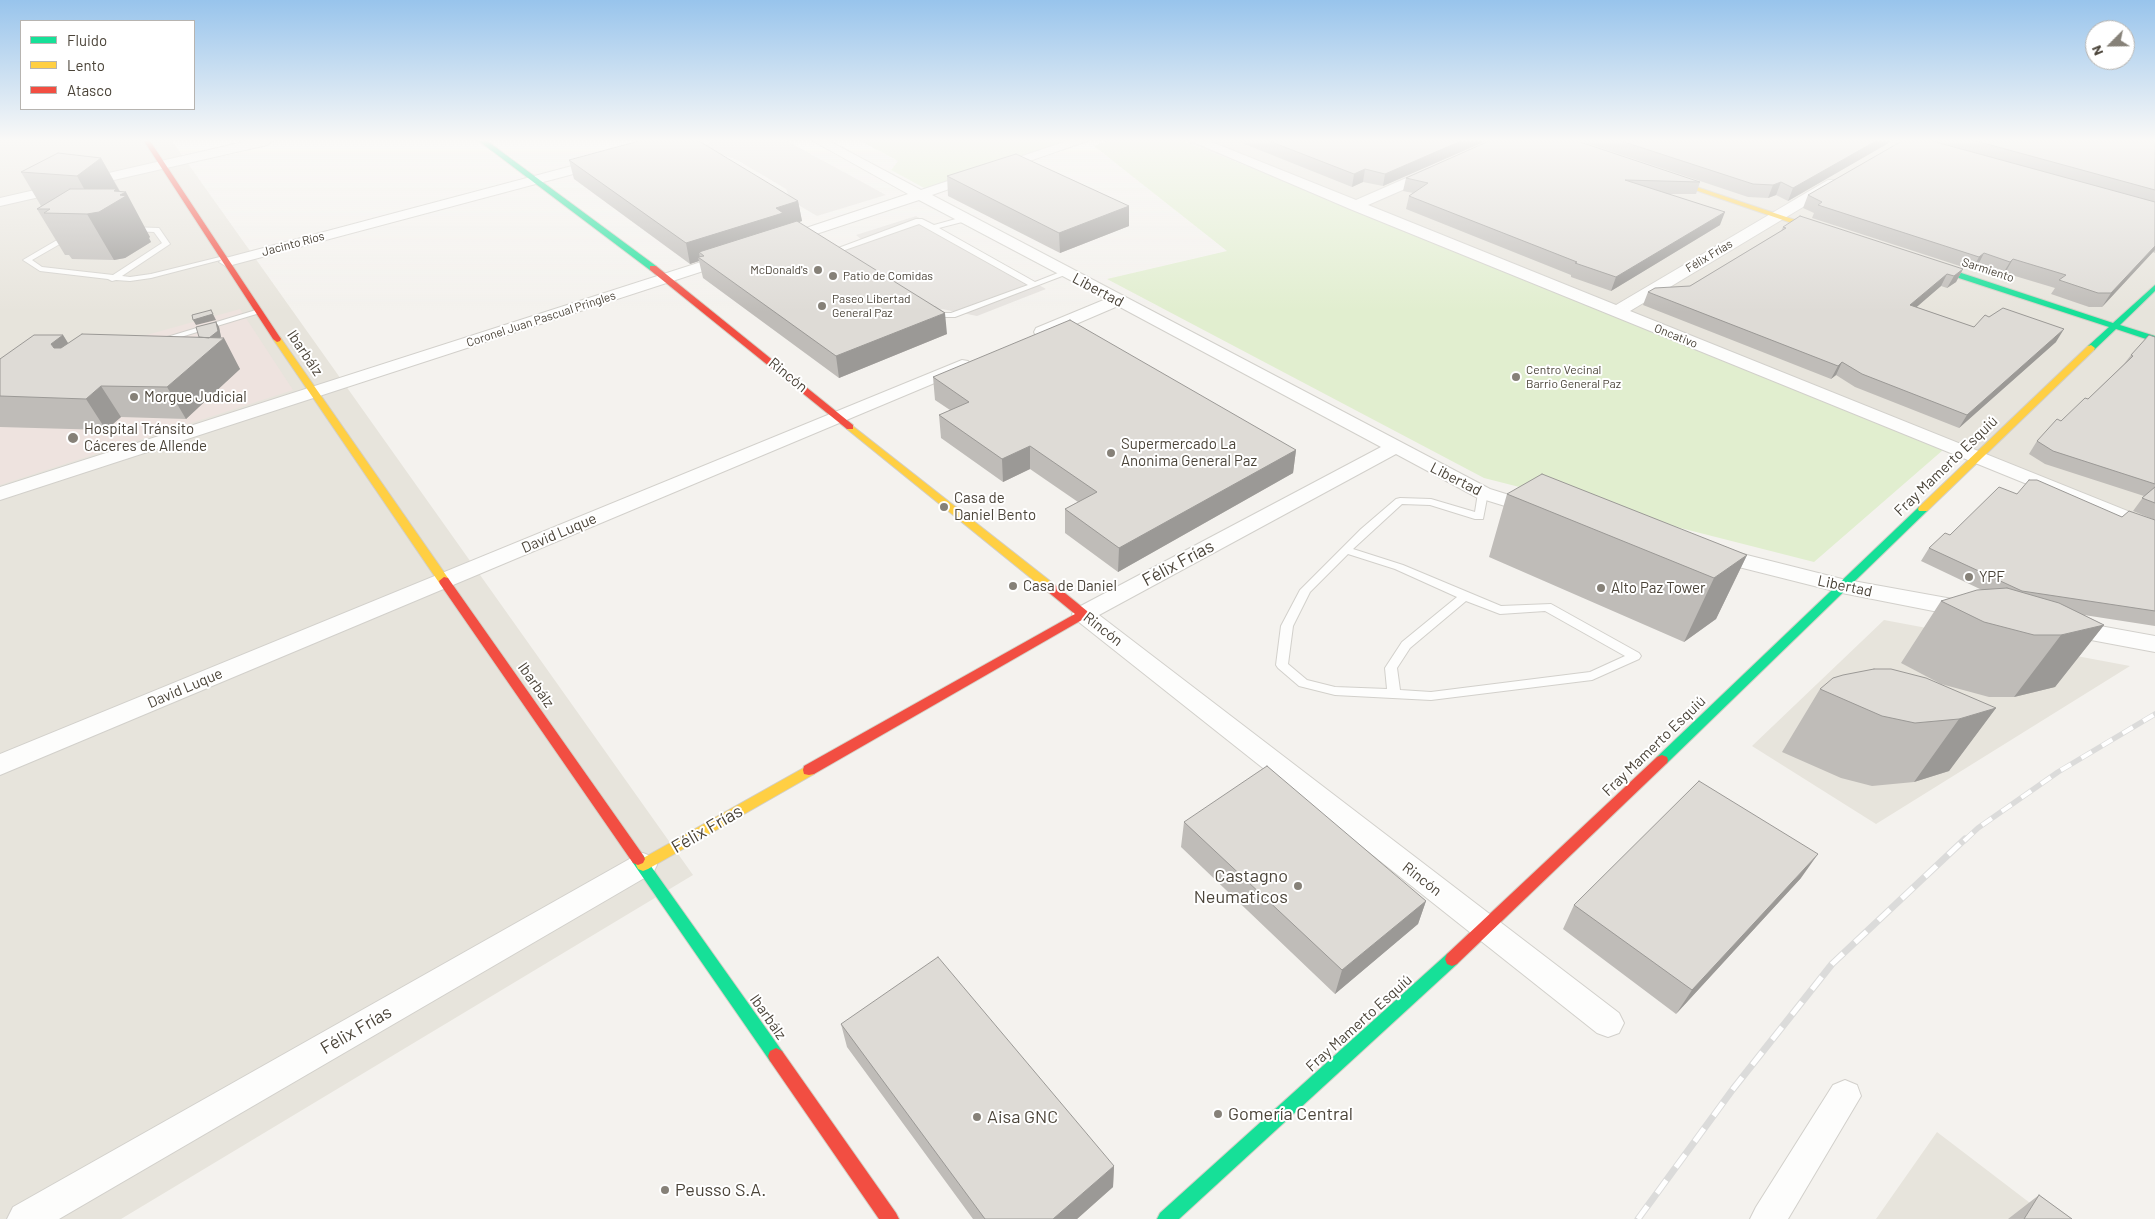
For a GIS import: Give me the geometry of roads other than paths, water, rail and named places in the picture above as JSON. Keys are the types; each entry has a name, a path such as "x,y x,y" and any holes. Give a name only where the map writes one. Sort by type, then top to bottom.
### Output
{"main road":[{"name":"Ibarbálz","path":"184,198 312,392 890,1219"},
{"name":"Rincón","path":"558,198 666,278 840,416 1083,614"},
{"path":"1725,198 1837,236"},
{"name":"Sarmiento","path":"1910,259 2155,339"},
{"name":"Fray Mamerto Esquiú","path":"1166,1219 1486,928 2155,287"},
{"name":"Félix Frías","path":"643,865 1083,614"}],"street":[{"path":"0,202 18,198"},
{"name":"Jacinto Ríos","path":"225,260 465,198"},
{"path":"770,245 914,198"},
{"name":"Libertad","path":"924,198 1482,493 1549,513"},
{"name":"Oncativo","path":"1335,198 2155,530"},
{"path":"1355,206 1374,198"},
{"name":"Félix Frías","path":"1617,312 1806,198"},
{"name":"Coronel Juan Pascual Pringles","path":"0,494 742,254"},
{"path":"1028,338 1118,300"},
{"name":"David Luque","path":"0,765 983,357"},
{"name":"Félix Frías","path":"1083,614 1394,447"},
{"name":"Libertad","path":"1691,548 1842,586 1989,613"},
{"name":"Rincón","path":"1083,614 1608,1023"},
{"path":"2047,624 2155,644"},
{"name":"Félix Frías","path":"25,1219 643,865"},
{"path":"1768,1219 1845,1096"}],"lane":[{"path":"933,228 963,218"},
{"path":"853,262 837,250 919,221 1034,286"},
{"path":"112,278 166,244 156,230 120,228"},
{"path":"69,236 27,260 40,269 112,278 151,276 225,260"},
{"path":"926,306 942,315 952,315 1066,273"},
{"path":"150,343 259,312"},
{"path":"1346,550 1399,567 1500,610 1547,607 1635,656 1592,676 1431,696 1336,691 1303,683 1282,665 1287,626 1306,590 1346,550 1400,501 1431,502 1479,517 1482,493"},
{"path":"1394,694 1391,668 1406,645 1465,596"}],"railway":[{"path":"1964,841 1978,828 2058,772 2155,714"},
{"path":"1638,1219 1733,1089 1832,964 1965,839"}],"place":[{"name":"McDonald's","path":"818,270"},
{"name":"Patio de Comidas","path":"833,276"},
{"name":"Paseo Libertad General Paz","path":"822,306"},
{"name":"Centro Vecinal Barrio General Paz","path":"1516,377"},
{"name":"Morgue Judicial","path":"134,397"},
{"name":"Hospital Tránsito Cáceres de Allende","path":"73,438"},
{"name":"Supermercado La Anonima General Paz","path":"1111,453"},
{"name":"Casa de Daniel Bento","path":"944,507"},
{"name":"YPF","path":"1969,577"},
{"name":"Casa de Daniel","path":"1013,586"},
{"name":"Alto Paz Tower","path":"1601,588"},
{"name":"Castagno Neumaticos","path":"1298,886"},
{"name":"Gomería Central","path":"1218,1114"},
{"name":"Aisa GNC","path":"977,1117"},
{"name":"Peusso S.A.","path":"665,1190"}]}
